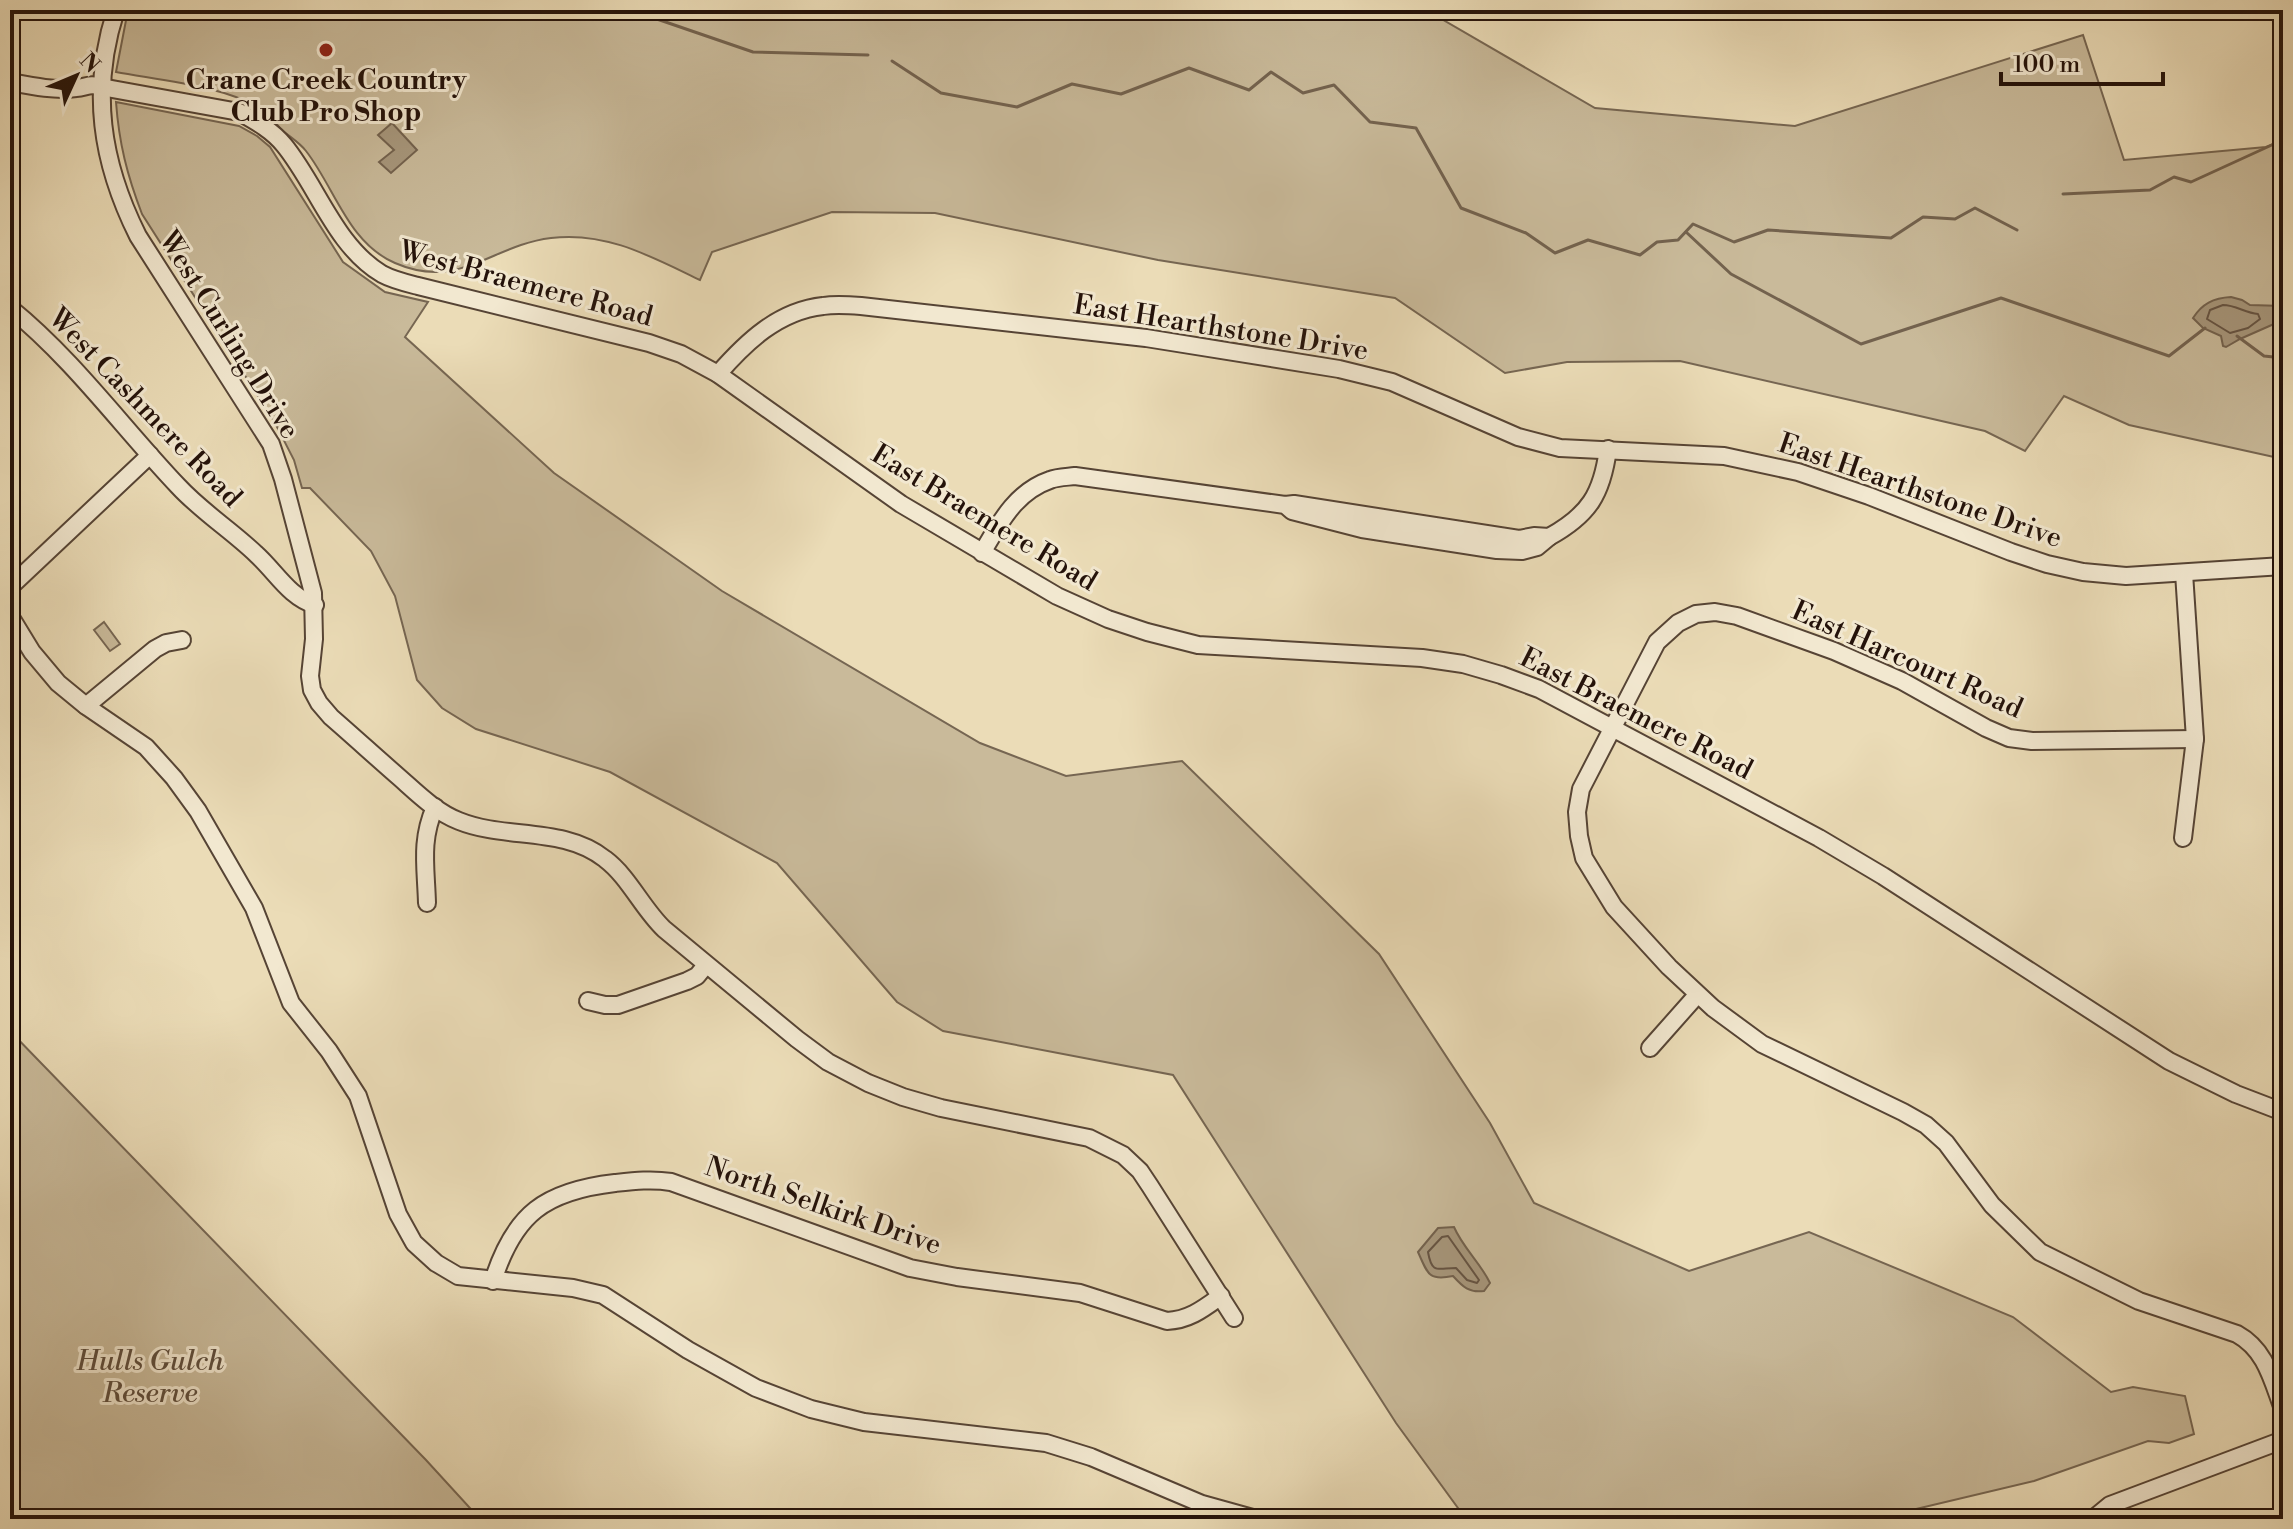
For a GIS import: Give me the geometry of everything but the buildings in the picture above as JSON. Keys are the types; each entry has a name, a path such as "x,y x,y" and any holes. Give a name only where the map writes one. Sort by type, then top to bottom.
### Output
{"street":[{"name":"West Curling Drive","path":"116,10 107,37 101,87 102,130 109,162 123,206 138,236 271,444 288,496 315,605 310,676 312,690 331,717 435,807"},
{"name":"West Braemere Road","path":"10,82 38,87 76,88 91,83 239,112 258,122 285,145 342,234 358,254 385,275 418,286 649,343 681,354 718,374"},
{"name":"East Hearthstone Drive","path":"718,374 744,345 764,329 787,316 825,305 861,306 1146,338 1339,369 1392,382 1518,437 1560,448 1724,456 1798,472 1869,496 2011,552 2083,572 2126,576 2283,566"},
{"name":"West Cashmere Road","path":"10,308 55,347 201,509 268,565 300,601 315,605"},
{"name":"East Braemere Road","path":"718,374 901,504 1057,596 1108,619 1198,645 1422,658 1463,664 1539,689 1819,838 2169,1061 2236,1094 2283,1112"},
{"path":"982,553 1006,513 1023,495 1050,479 1075,476 1285,505 1292,511 1362,529 1497,550 1522,551 1537,547 1581,516 1596,496 1604,475 1608,449"},
{"path":"10,587 150,455"},
{"path":"2183,838 2195,739 2184,573"},
{"name":"East Harcourt Road","path":"2195,739 2032,741 2009,738 1902,681 1834,651 1737,616 1715,612 1696,614 1678,623 1657,642 1581,789 1577,812 1579,836 1584,858 1614,907 1697,995 1762,1044 1926,1125 1946,1143 1992,1205 2040,1252 2139,1301 2246,1339 2261,1353 2283,1409"},
{"path":"10,616 32,652 58,683 146,747 198,811 254,908 291,1003 358,1096 398,1214 414,1243 436,1263 458,1276 573,1288 603,1295 688,1350 756,1388 811,1409 864,1422 1046,1443 1091,1457 1202,1504 1256,1519"},
{"path":"86,706 155,649 182,640"},
{"path":"427,903 425,839 435,807 458,821 490,830 557,838 587,847 616,870 649,915 706,965 828,1062 903,1097 941,1108 1089,1138 1123,1155 1140,1171 1234,1318"},
{"path":"588,1001 618,1005 687,981 697,976 706,965"},
{"path":"1650,1048 1697,995"},
{"name":"North Selkirk Drive","path":"493,1281 509,1241 531,1213 544,1203 569,1191 644,1180 671,1182 910,1268 968,1279 1080,1293 1167,1321 1180,1321 1192,1316 1221,1296"},
{"path":"2093,1519 2110,1505 2283,1440"}],"green space":[{"path":"128,10 1426,10 1595,108 1795,126 2083,35 2124,160 2266,147 2283,140 2283,459 2129,425 2064,396 2025,451 1985,431 1680,361 1567,362 1505,373 1395,298 1158,260 935,213 832,212 712,252 700,280 610,242 571,237 530,242 457,269 438,272 418,270 395,263 365,242 306,151 262,110 211,90 116,72"},
{"path":"116,102 239,126 257,136 270,147 343,262 385,292 428,302 405,337 554,473 722,591 980,743 1066,776 1182,761 1379,954 1490,1123 1534,1203 1689,1271 1809,1232 2013,1317 2111,1392 2133,1387 2185,1396 2194,1434 2169,1443 2148,1441 2034,1481 1874,1519 1466,1519 1396,1423 1173,1075 943,1031 897,1002 777,863 610,772 476,729 442,708 417,680 395,596 371,551 310,488 302,488 294,460 274,421 142,214 124,159"},
{"path":"104,622 120,644 110,651 94,630"},
{"name":"Hulls Gulch Reserve","path":"10,1031 426,1460 480,1519 10,1519"}],"water":[{"path":"392,123 417,150 391,173 379,162 394,150 378,135"},
{"path":"2231,297 2250,305 2283,306 2283,320 2223,346 2221,336 2203,328 2193,318 2209,303"},
{"path":"1454,1227 1490,1283 1484,1291 1467,1288 1453,1276 1434,1276 1424,1266 1418,1252 1438,1228"}],"waterway":[{"path":"646,10 651,17 753,52 868,55"},
{"path":"892,61 941,93 1017,107 1072,84 1121,94 1189,68 1249,90 1271,72 1303,93 1334,85 1370,122 1416,128 1461,208 1526,233 1555,253 1588,240 1640,255 1657,242 1678,240 1693,224 1734,242 1768,230 1891,238 1923,217 1955,219 1975,208 2017,230"},
{"path":"2063,194 2150,190 2174,177 2191,182 2274,144 2283,133"},
{"path":"1686,232 1731,274 1861,344 2001,298 2169,356 2205,328"},
{"path":"2237,336 2264,356 2283,358"}],"place":[{"name":"Crane Creek Country Club Pro Shop","path":"326,50"}]}
